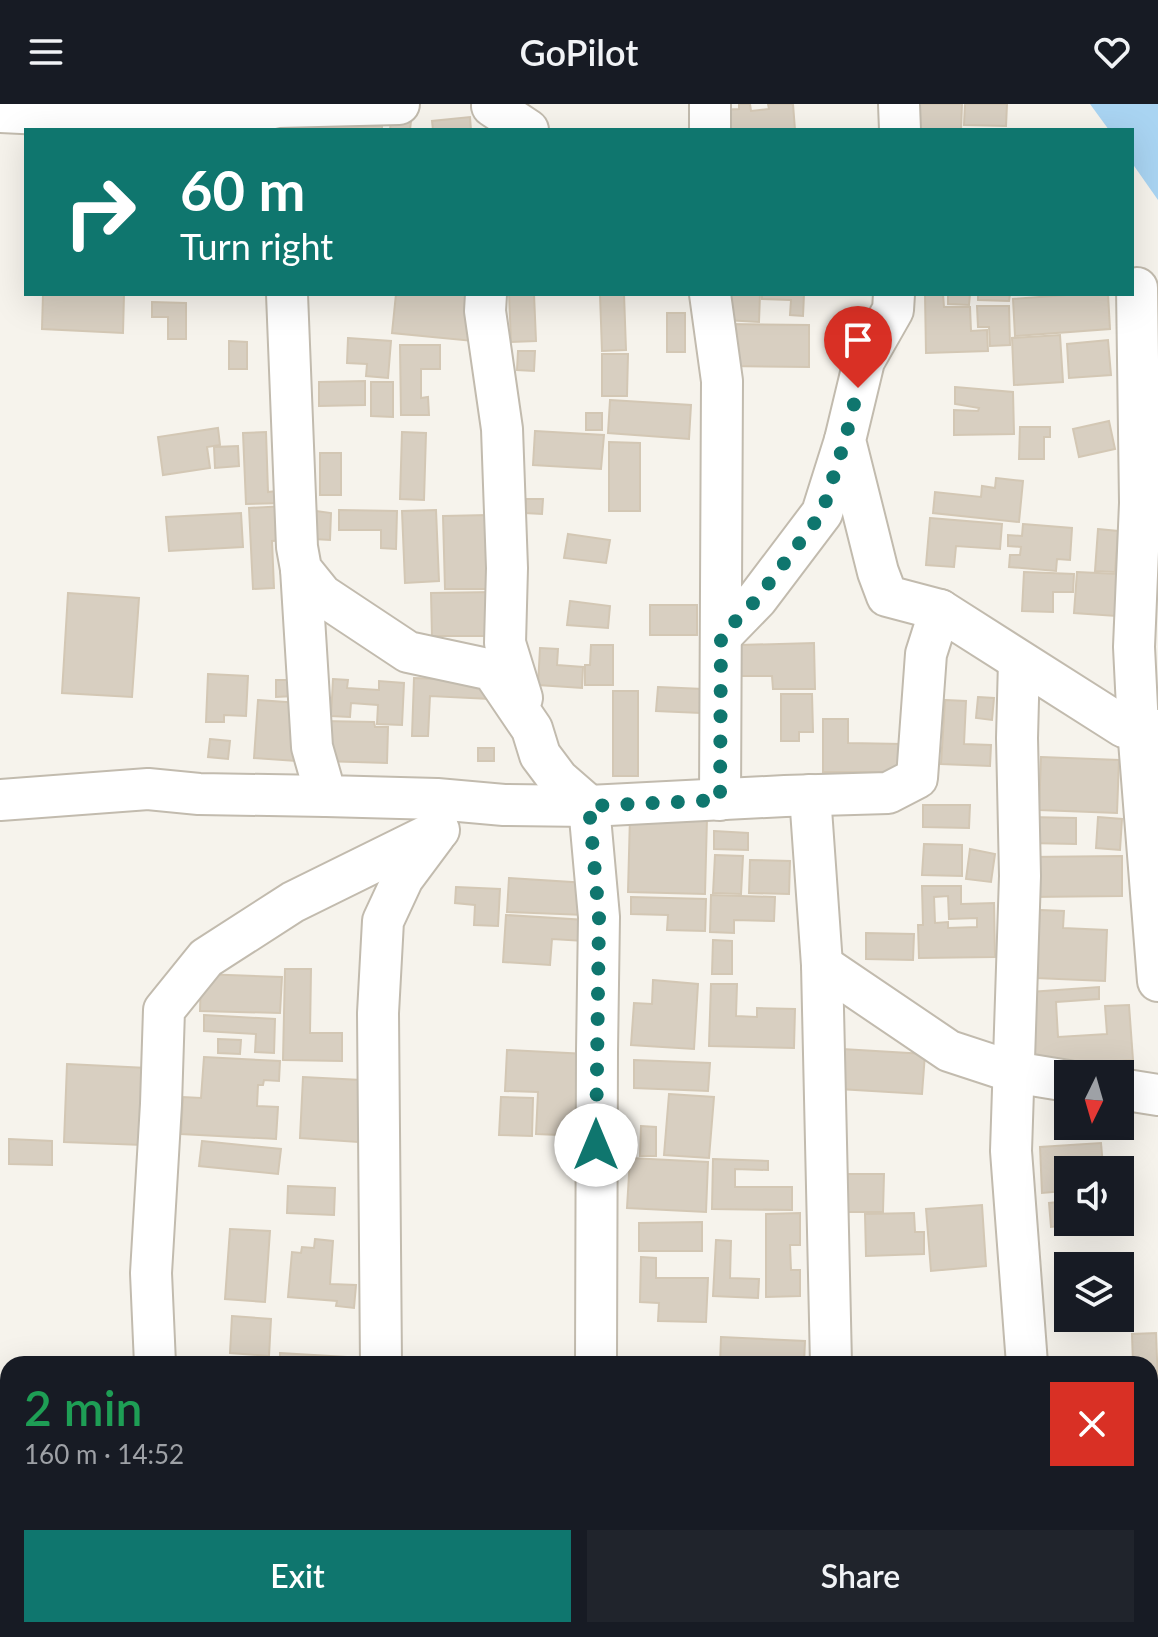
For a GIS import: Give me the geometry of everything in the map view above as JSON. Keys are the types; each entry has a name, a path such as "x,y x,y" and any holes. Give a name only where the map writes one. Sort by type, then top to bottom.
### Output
{"street":[{"path":"0,112 209,122 399,104"},
{"path":"710,104 710,128"},
{"path":"899,104 900,128"},
{"path":"491,110 524,128"},
{"path":"1137,288 1140,503 1134,647 1148,729 1158,981"},
{"path":"287,296 297,547 312,747 326,796"},
{"path":"486,296 485,311 502,429 507,568 505,643 540,755 558,779 589,806 599,917 596,1356"},
{"path":"710,296 722,381 720,800"},
{"path":"721,636 757,599 822,513 845,440 864,361 893,310 894,296"},
{"path":"845,440 878,572 887,596 940,610 1124,727 1148,729"},
{"path":"301,569 322,595 408,652 492,670 532,729"},
{"path":"0,800 148,789 199,794 589,806 888,793 917,778 926,654 940,610"},
{"path":"1019,661 1020,876 1011,1151 1026,1356"},
{"path":"810,795 822,965 831,1356"},
{"path":"155,1356 151,1273 164,1010 206,958 293,902 439,830 504,805"},
{"path":"381,1356 378,1013 383,921 403,878 439,830"},
{"path":"822,965 949,1051 1013,1072 1054,1079"},
{"path":"1134,1091 1158,1095"}],"water":[{"path":"1090,104 1158,104 1158,200 1134,166 1134,128 1108,128"}],"building":[{"path":"739,104 750,104 751,111 769,109 768,104 793,104 795,128 720,128 719,110 739,109"},
{"path":"919,104 962,104 961,128 919,128"},
{"path":"965,104 1007,104 1006,126 964,125"},
{"path":"470,117 471,128 433,128 432,121"},
{"path":"391,120 411,121 410,128 390,128"},
{"path":"382,126 382,128 328,128"},
{"path":"43,296 124,296 123,333 42,329"},
{"path":"396,296 478,296 473,341 392,333"},
{"path":"509,296 534,296 536,341 511,342"},
{"path":"600,296 624,296 626,350 602,351"},
{"path":"726,296 760,296 759,322 725,320"},
{"path":"762,296 804,296 803,316 790,315 791,300 762,299"},
{"path":"925,296 943,296 944,307 970,307 971,331 987,330 988,351 926,353"},
{"path":"948,296 970,296 969,305 948,304"},
{"path":"978,296 1010,296 1009,301 978,300"},
{"path":"1108,296 1110,329 1015,336 1013,299"},
{"path":"152,302 186,303 186,339 168,339 168,317 152,317"},
{"path":"977,306 1009,306 1010,345 990,346 989,327 978,327"},
{"path":"667,313 685,313 685,352 667,352"},
{"path":"728,324 809,325 809,367 727,366"},
{"path":"1060,335 1063,382 1014,385 1012,338"},
{"path":"348,338 391,341 388,378 366,376 367,364 347,363"},
{"path":"1108,340 1111,375 1069,378 1067,344"},
{"path":"229,341 247,342 247,369 229,369"},
{"path":"400,345 440,345 440,369 421,369 421,398 428,397 429,415 401,415"},
{"path":"518,351 535,351 534,371 517,370"},
{"path":"602,354 628,354 627,396 602,396"},
{"path":"365,381 365,405 319,406 319,382"},
{"path":"371,382 393,382 393,417 371,416"},
{"path":"955,387 1013,392 1014,434 954,435 954,410 978,411 979,408 955,404"},
{"path":"610,400 691,405 689,439 608,433"},
{"path":"586,413 602,413 602,430 586,430"},
{"path":"1109,421 1115,449 1079,457 1073,429"},
{"path":"1020,427 1050,427 1050,437 1044,437 1044,459 1019,459"},
{"path":"218,428 220,445 207,447 210,468 163,475 158,437"},
{"path":"535,431 604,435 601,469 533,465"},
{"path":"266,432 268,492 284,490 285,503 246,504 243,433"},
{"path":"402,432 426,433 424,500 400,499"},
{"path":"609,442 640,443 640,511 609,511"},
{"path":"238,446 239,466 215,468 214,447"},
{"path":"320,453 341,453 341,495 320,495"},
{"path":"996,478 1023,481 1019,522 933,513 935,492 981,497 982,486 995,488"},
{"path":"526,499 543,499 542,514 525,513"},
{"path":"286,506 287,540 272,541 274,588 253,589 249,508"},
{"path":"339,510 397,511 396,549 381,548 381,530 339,530"},
{"path":"436,510 439,581 405,583 402,511"},
{"path":"316,511 331,513 330,540 314,539"},
{"path":"241,513 243,547 169,551 166,517"},
{"path":"488,515 490,589 445,589 443,516"},
{"path":"930,518 1002,524 1000,549 956,546 954,567 926,565"},
{"path":"1023,524 1072,528 1070,560 1057,559 1056,571 1009,567 1010,555 1020,555 1021,547 1008,546 1008,535 1022,536"},
{"path":"1098,529 1118,531 1115,572 1095,571"},
{"path":"568,534 610,540 606,563 564,558"},
{"path":"1024,572 1074,574 1073,592 1053,592 1053,612 1022,611"},
{"path":"1077,572 1118,574 1116,616 1074,613"},
{"path":"494,592 495,636 432,636 431,593"},
{"path":"68,593 139,598 132,697 62,693"},
{"path":"570,601 610,606 608,628 567,625"},
{"path":"650,605 697,605 697,635 650,635"},
{"path":"814,643 815,689 773,689 772,676 740,676 740,645"},
{"path":"591,645 613,645 613,685 585,685 585,665 590,665"},
{"path":"540,648 558,649 557,665 583,667 582,688 538,685"},
{"path":"208,674 248,676 246,716 224,715 224,722 206,722"},
{"path":"414,678 491,681 490,699 430,696 428,736 412,736"},
{"path":"333,679 348,680 347,688 379,690 379,681 404,683 402,725 377,724 378,705 351,703 350,717 331,716"},
{"path":"276,680 294,680 294,696 276,697"},
{"path":"658,687 703,689 701,713 656,711"},
{"path":"613,691 638,691 638,776 613,776"},
{"path":"781,694 812,694 813,732 799,732 799,741 781,741"},
{"path":"978,697 994,698 992,720 976,718"},
{"path":"258,700 299,703 296,761 254,758"},
{"path":"945,700 966,701 964,744 991,745 990,766 941,764"},
{"path":"823,719 848,719 848,743 902,744 902,772 823,772"},
{"path":"323,721 374,722 375,727 388,727 387,763 322,761"},
{"path":"210,739 230,741 228,759 208,757"},
{"path":"478,748 494,748 494,761 478,761"},
{"path":"1041,757 1119,760 1117,813 1039,810"},
{"path":"923,805 970,805 969,828 923,827"},
{"path":"630,816 707,818 705,894 628,892"},
{"path":"1029,817 1076,818 1076,844 1028,843"},
{"path":"1098,817 1122,819 1120,850 1096,848"},
{"path":"714,831 748,833 748,850 714,849"},
{"path":"924,844 962,845 962,876 922,875"},
{"path":"970,849 995,854 991,882 966,879"},
{"path":"715,855 743,856 741,894 713,893"},
{"path":"1122,856 1122,896 1029,897 1028,857"},
{"path":"750,860 790,861 789,894 749,893"},
{"path":"509,878 587,883 585,915 507,912"},
{"path":"922,886 961,886 961,904 994,903 995,957 919,958 918,925 923,925","holes":["948,896 949,919 977,918 977,927 948,928 948,922 935,923 934,897"]},
{"path":"456,887 500,889 498,926 474,925 475,905 455,903"},
{"path":"711,895 775,897 774,921 734,920 734,933 710,932"},
{"path":"631,897 706,899 705,931 667,930 668,915 631,914"},
{"path":"1040,910 1064,911 1063,928 1107,930 1105,981 1036,978"},
{"path":"506,915 586,920 584,941 552,939 550,965 503,962"},
{"path":"866,933 914,934 913,960 866,959"},
{"path":"713,940 732,941 732,974 712,974"},
{"path":"285,969 311,969 310,1033 342,1033 342,1061 283,1060"},
{"path":"201,974 282,977 280,1013 200,1011"},
{"path":"653,980 698,984 694,1049 631,1045 634,1003 652,1004"},
{"path":"711,984 737,984 736,1016 757,1017 757,1008 795,1009 794,1048 709,1046"},
{"path":"1099,987 1099,999 1056,1002 1058,1037 1107,1034 1105,1006 1129,1005 1133,1060 1054,1060 1054,1066 1036,1067 1030,992"},
{"path":"204,1015 275,1019 274,1053 255,1052 256,1034 204,1031"},
{"path":"218,1039 241,1040 240,1054 218,1053"},
{"path":"842,1049 925,1054 922,1094 839,1089"},
{"path":"507,1050 587,1054 584,1136 536,1134 538,1092 505,1091"},
{"path":"204,1057 280,1061 279,1081 264,1080 263,1085 258,1085 257,1106 278,1107 276,1139 181,1134 183,1097 201,1098"},
{"path":"634,1060 710,1063 708,1091 634,1088"},
{"path":"67,1064 147,1068 143,1145 64,1142"},
{"path":"303,1077 361,1080 358,1142 300,1138"},
{"path":"669,1094 714,1097 709,1158 664,1155"},
{"path":"501,1097 533,1098 532,1136 499,1135"},
{"path":"641,1126 656,1127 656,1156 640,1156"},
{"path":"9,1139 52,1141 52,1165 9,1164"},
{"path":"202,1141 281,1149 278,1174 199,1166"},
{"path":"1101,1143 1102,1156 1054,1156 1054,1192 1042,1193 1040,1147"},
{"path":"630,1158 708,1162 706,1212 627,1208"},
{"path":"713,1159 768,1161 768,1170 735,1169 735,1187 792,1187 792,1210 712,1209"},
{"path":"845,1174 884,1174 883,1212 846,1212"},
{"path":"288,1186 335,1188 334,1215 287,1213"},
{"path":"1054,1202 1054,1227 1051,1227 1049,1203"},
{"path":"982,1205 986,1266 931,1271 926,1209"},
{"path":"800,1213 800,1245 790,1245 791,1270 800,1270 800,1296 766,1297 766,1214"},
{"path":"914,1213 915,1232 924,1232 924,1254 866,1256 865,1214"},
{"path":"702,1222 702,1251 639,1251 639,1223"},
{"path":"230,1229 270,1231 265,1302 225,1299"},
{"path":"315,1239 333,1241 330,1284 356,1285 354,1308 336,1306 337,1301 288,1297 292,1252 301,1253 302,1247 314,1248"},
{"path":"716,1240 731,1241 730,1278 759,1279 758,1298 713,1296"},
{"path":"641,1257 656,1258 656,1278 708,1278 706,1322 658,1321 659,1303 640,1302"},
{"path":"232,1316 271,1319 269,1356 230,1353"},
{"path":"1156,1333 1157,1356 1133,1356 1132,1334"},
{"path":"721,1337 805,1341 804,1356 720,1356"},
{"path":"280,1353 330,1356 280,1356"}],"route":[{"path":"596,1145 599,917 589,806 720,800 721,636 757,599 822,513 858,388"}]}
